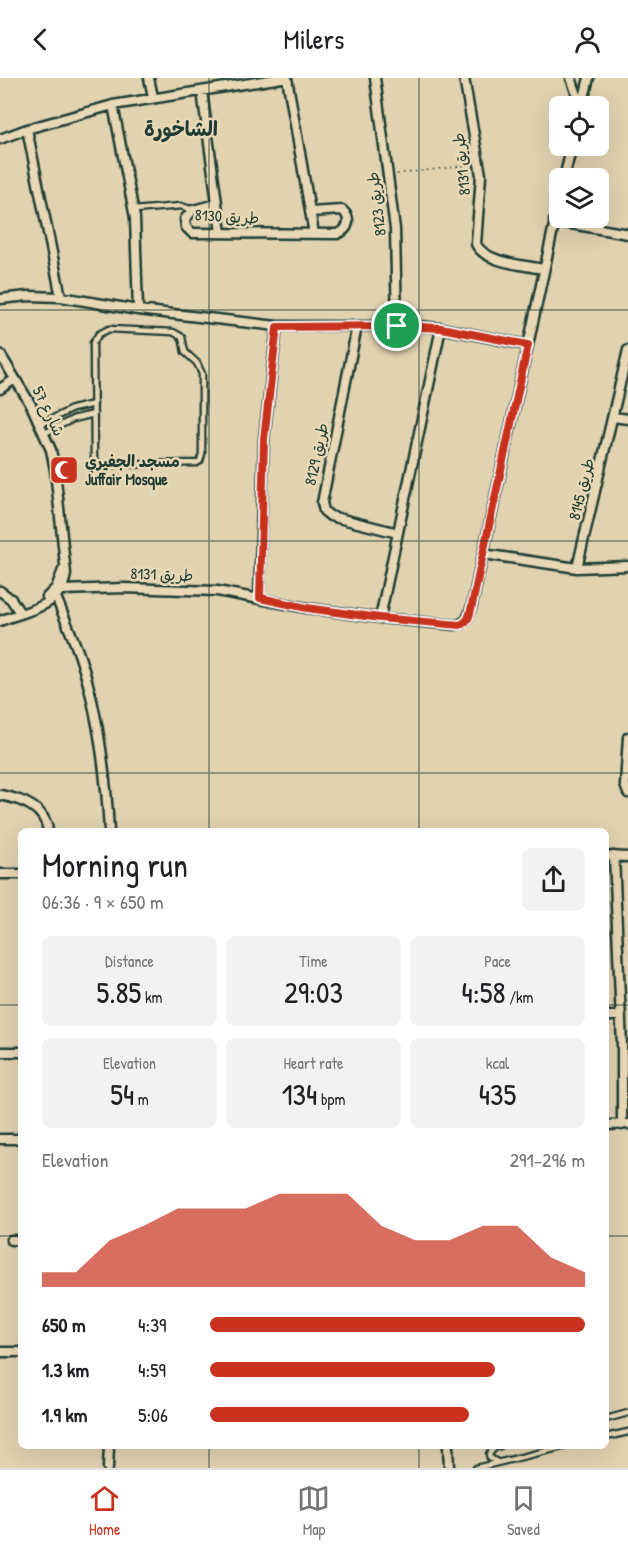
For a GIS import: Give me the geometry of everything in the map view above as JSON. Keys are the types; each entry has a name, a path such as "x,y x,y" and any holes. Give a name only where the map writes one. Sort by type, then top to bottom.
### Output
{"street":[{"path":"149,78 153,98"},
{"path":"0,139 113,105 282,78"},
{"path":"286,78 314,234"},
{"name":"طريق 8123","path":"375,78 396,243 397,326"},
{"name":"طريق 8131","path":"464,78 479,163 481,186 475,238 479,250 489,257 543,269"},
{"path":"571,78 577,96"},
{"path":"584,96 589,78"},
{"path":"201,91 221,233"},
{"path":"113,105 134,210 138,310"},
{"path":"27,129 61,297"},
{"name":"طريق 8130","path":"217,204 193,210 184,219 188,231 196,233 314,234 342,232 348,224 348,218 342,210 310,212"},
{"path":"552,228 483,554 577,568 628,566"},
{"path":"594,228 628,234"},
{"path":"0,299 28,296 61,297 138,310 277,327 441,328 528,345"},
{"name":"طريق 8129","path":"357,326 322,503 324,511 330,516 398,533"},
{"path":"260,598 264,439 277,327"},
{"path":"380,618 441,328"},
{"name":"طريق 8145","path":"577,568 628,350"},
{"name":"شارع 57","path":"0,355 45,433 55,470 64,558"},
{"path":"0,389 15,379"},
{"path":"613,417 628,419"},
{"name":"طريق 8131","path":"62,590 124,588 200,591 260,598 307,608 380,618 455,625 465,623 469,618 483,554"},
{"path":"0,621 43,606 56,597 62,590 66,574 64,558"},
{"path":"24,612 44,601 56,588 64,558"},
{"path":"0,591 24,612"},
{"path":"56,597 80,657 96,723 109,828"},
{"path":"628,737 625,785 628,792"},
{"path":"0,795 29,804 40,812 48,828"},
{"path":"609,1125 625,1125 625,1046 610,856 628,857"},
{"path":"0,874 18,874"},
{"path":"609,1016 621,1016"},
{"path":"0,1052 18,1052"},
{"path":"0,1139 18,1138"},
{"path":"11,1240 18,1240"},
{"path":"0,1352 18,1352"},
{"path":"108,1468 109,1449"},
{"path":"448,1449 449,1468"}],"lane":[{"path":"134,210 181,206 193,210"},
{"path":"109,329 177,333 182,337 188,355 197,363 202,374 200,461 193,464 102,465 94,459 93,454 94,414 93,349 95,338 99,334 109,329"},
{"path":"41,424 72,410 94,404"},
{"path":"45,433 73,419 94,414"},
{"path":"609,1418 628,1413"},
{"path":"609,1436 628,1432"},
{"path":"493,1449 489,1454 490,1458 497,1462"},
{"path":"476,1468 554,1449"}],"path":[{"path":"388,175 479,163"}],"place":[{"name":"مسجد الجفيري Juffair Mosque","path":"64,470"}],"district":[{"name":"الشاخورة","path":"181,128"}],"route":[{"path":"397,326 441,328 528,345 469,618 460,625 380,618 307,608 260,598 264,439 277,327 397,326"}]}
